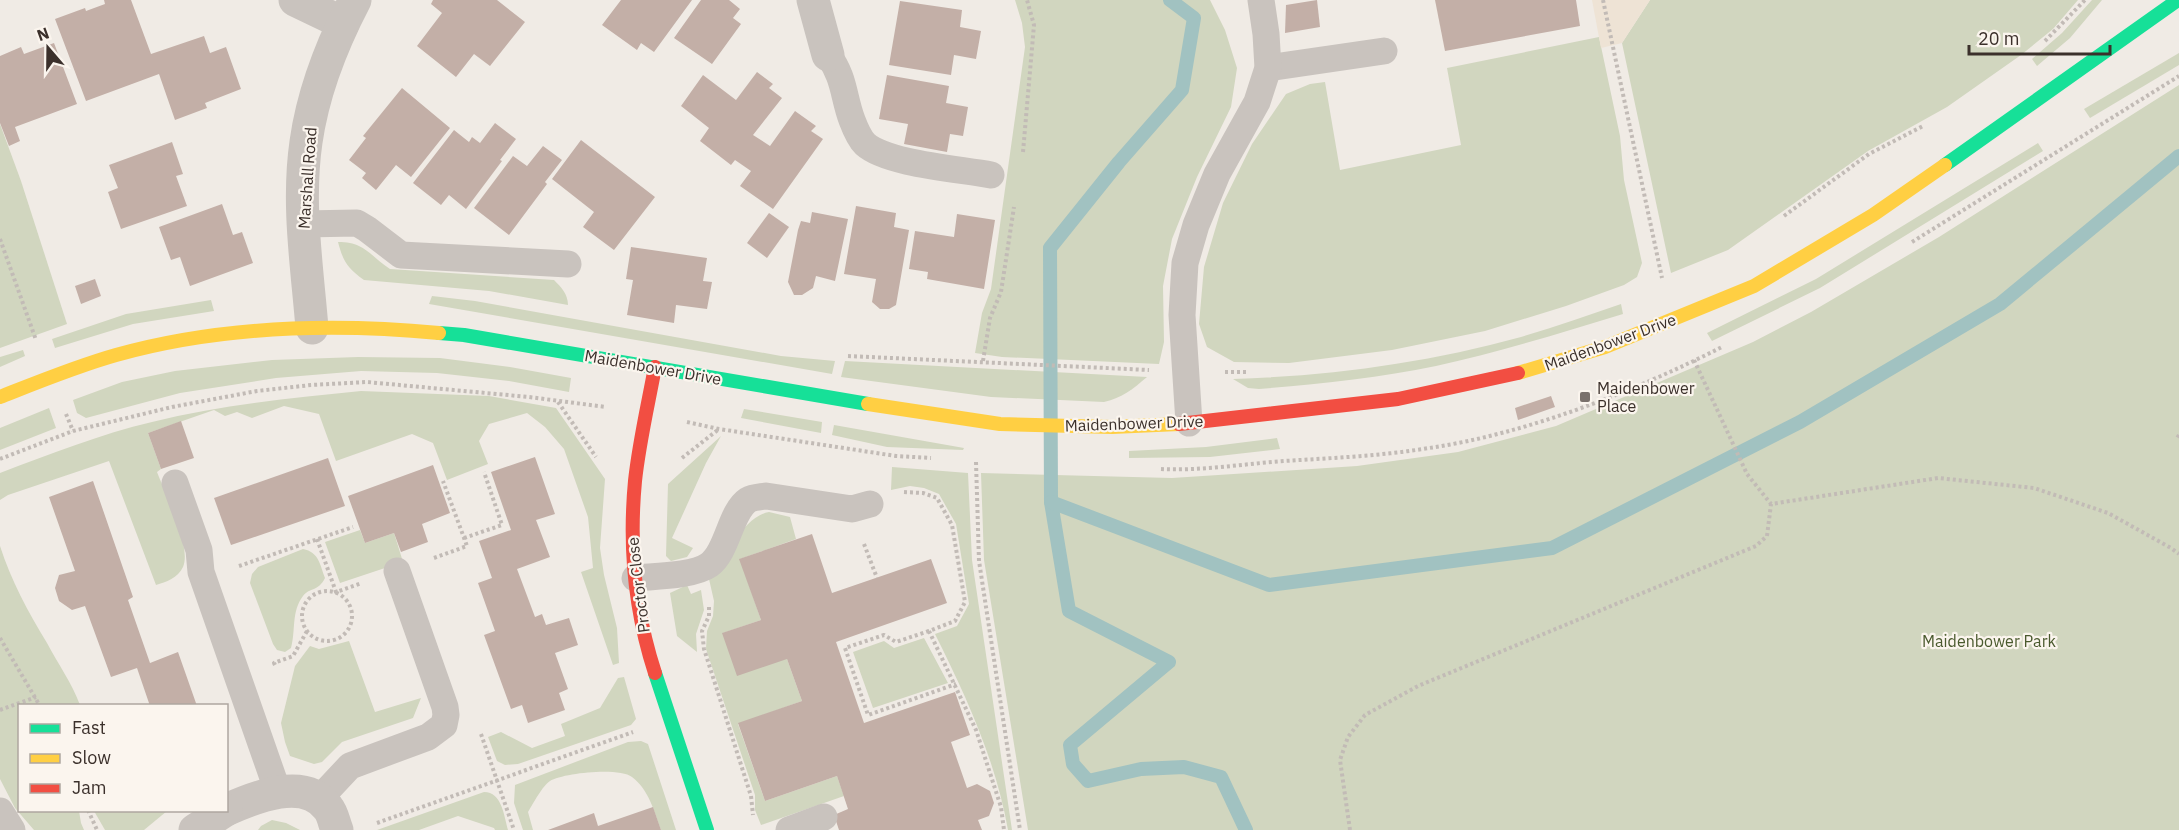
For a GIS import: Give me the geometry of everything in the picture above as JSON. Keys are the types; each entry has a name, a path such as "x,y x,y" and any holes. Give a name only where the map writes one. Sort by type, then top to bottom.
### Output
{"street":[{"path":"295,0 349,11"},
{"path":"813,0 828,55"},
{"name":"Maidenbower Drive","path":"0,397 50,377 117,355 184,340 253,331 312,328 398,329 464,334 832,398 1000,424 1112,427 1189,423 1398,399 1531,370 1605,347 1754,286 1873,215 2178,0"},
{"name":"Marshall Road","path":"312,328 303,224 306,142 319,84 349,11"},
{"name":"Proctor Close","path":"655,367 635,479 632,518 638,609 645,643 707,830"},
{"path":"228,809 278,792 304,791 320,798 352,828"},
{"path":"195,830 223,812"}],"lane":[{"path":"1189,423 1182,315 1185,263 1196,225 1217,174 1257,102 1268,68 1261,0"},
{"path":"1268,68 1384,51"},
{"path":"828,55 835,64 844,86 849,113 864,143 894,158 991,175"},
{"path":"303,224 357,224 401,255 568,264"},
{"path":"175,483 199,550 201,572 278,792"},
{"path":"635,578 700,569 710,564 718,555 747,500 766,496 852,509 870,504"},
{"path":"320,798 350,766 428,737 444,725 445,707 397,571"},
{"path":"0,811 12,830"},
{"path":"789,830 824,817"}],"path":[{"path":"1603,0 1663,282"},
{"path":"2041,45 2085,0"},
{"path":"1780,219 1869,154 1929,123"},
{"path":"0,239 50,377"},
{"path":"841,355 1187,372 1253,372"},
{"path":"0,459 73,431 172,407 257,391 367,382 423,386 647,413 731,431 896,456 938,459"},
{"path":"1350,830 1340,760 1348,737 1365,715 1418,686 1756,546 1767,536 1771,504 1747,474 1724,425"},
{"path":"969,461 976,460 979,561 1020,830"},
{"path":"464,538 502,525 484,472"},
{"path":"1771,504 1938,478 2034,488 2108,513 2179,554"},
{"path":"898,494 906,491 937,498 952,525 965,602 955,621 929,631 896,642 884,634 845,648 868,715 956,684"},
{"path":"199,550 214,545 240,567 353,527"},
{"path":"700,569 710,600 709,616 702,631 704,649 751,796 755,820"},
{"path":"328,591 336,592 349,602 352,619 345,634 338,639 321,641 307,632 303,625 303,608 312,595 328,591"},
{"path":"929,631 976,730 1001,807 1004,830"},
{"path":"0,638 40,704"},
{"path":"0,710 36,697"},
{"path":"352,828 498,780 671,718"},
{"path":"498,780 514,830"},
{"path":"89,812 97,830"}],"green space":[{"path":"1015,0 1210,0 1225,30 1237,68 1231,107 1197,177 1172,239 1163,286 1164,342 1159,364 1002,357 975,353 982,313 991,289 1025,47 1022,23"},
{"path":"1650,0 2078,0 2053,29 2021,55 1947,107 1868,151 1728,250 1671,273 1622,43"},
{"path":"2092,0 2102,0 2070,38 2037,66 2032,59 2062,33"},
{"path":"1599,37 1620,136 1624,180 1642,263 1637,277 1624,285 1566,306 1485,331 1392,350 1289,363 1234,362 1207,347 1199,324 1204,267 1223,203 1252,144 1286,94 1310,84 1325,82 1340,170 1461,145 1447,68"},
{"path":"2179,53 2179,65 2090,118 2084,109"},
{"name":"Maidenbower Park","path":"2179,85 2179,830 1028,830 984,560 981,473 1172,478 1357,466 1458,452 1556,426 1753,342 1811,312 1939,237"},
{"path":"0,124 21,181 67,324 0,348"},
{"path":"2038,143 2043,151 1820,288 1712,341 1707,333 1816,279"},
{"path":"338,242 361,247 390,269 554,280 562,288 568,305 489,291 364,280 346,264"},
{"path":"432,296 475,301 781,356 835,361 832,374 429,304"},
{"path":"211,300 214,311 133,324 55,348 52,339 126,314"},
{"path":"1621,304 1623,314 1460,361 1414,370 1348,380 1259,389 1248,388 1233,379 1306,375 1414,361 1521,337"},
{"path":"23,350 25,356 0,367 0,357"},
{"path":"358,357 440,358 571,378 569,392 509,381 437,373 361,371 276,378 180,393 86,418 77,413 73,400 122,382 175,371 272,360"},
{"path":"845,361 1147,377 1127,392 1104,402 991,397 841,377"},
{"path":"361,391 489,396 556,408 605,479 600,548 617,628 619,663 613,665 581,572 593,568 588,517 564,449 545,427 527,413 489,424 479,441 488,464 447,480 433,443 412,434 336,461 319,414 284,406 252,418 237,412 225,416 214,410 148,433 161,469 157,472 181,534 185,558 183,567 175,577 156,585 109,461 8,495 0,500 0,473 114,432 178,416 230,407"},
{"path":"49,408 56,428 0,450 0,428"},
{"path":"744,409 822,422 821,433 741,418"},
{"path":"834,425 964,448 963,450 887,447 832,435"},
{"path":"721,436 706,463 672,538 693,548 687,557 671,561 666,556 668,484"},
{"path":"1277,438 1280,449 1210,457 1129,458 1129,451 1206,447"},
{"path":"892,467 968,473 972,560 1012,830 1008,830 996,779 979,729 935,634 957,626 969,604 956,524 939,494 910,486 891,490"},
{"path":"769,512 790,517 796,539 740,559 761,620 723,633 787,659 802,701 738,724 765,801 837,776 844,796 761,825 755,810 755,795 706,649 707,631 713,616 714,601 709,579 751,521"},
{"path":"360,530 365,543 394,533 403,562 340,583 325,542"},
{"path":"0,546 20,596 69,681 80,704 18,704 18,811 0,779"},
{"path":"303,549 316,556 325,578 320,585 306,593 299,602 291,648 285,652 277,650 273,644 250,583 252,574 258,567"},
{"path":"687,585 691,594 701,590 704,610 696,634 697,652 677,636 670,593"},
{"path":"924,638 948,683 873,708 853,652 884,641 894,648"},
{"path":"349,641 375,712 421,698 413,718 342,742 322,762 314,764 290,756 281,723 295,666 310,646 319,649"},
{"path":"624,677 636,719 631,725 518,764 505,765 497,761 488,737 501,732 532,748 565,736 561,724 600,708 618,678"},
{"path":"641,741 648,744 676,830 661,830 647,794 632,777 616,772 591,772 557,778 547,783 528,812 533,830 523,830 514,803 515,785 628,742"},
{"path":"484,792 490,793 498,800 508,830 495,830 458,816 419,830 377,830"},
{"path":"18,812 79,812 84,830 34,830"},
{"path":"95,812 166,812 144,830 105,830"},
{"path":"272,820 286,823 300,830 258,830"}],"shaded area":[{"path":"1592,0 1650,0 1622,43 1601,48"}],"building":[{"path":"104,0 131,0 151,54 204,36 210,53 226,47 241,89 205,103 207,108 175,120 159,74 86,101 55,19 85,8 86,11 105,4"},
{"path":"433,0 497,0 525,22 490,66 474,54 456,77 417,46 442,13 431,4"},
{"path":"621,0 692,0 654,52 641,43 637,50 602,25"},
{"path":"701,0 729,0 740,9 733,18 741,24 712,64 674,38"},
{"path":"1317,0 1320,27 1285,33 1286,5"},
{"path":"1435,0 1576,0 1580,26 1445,51"},
{"path":"900,1 962,10 960,27 981,31 976,59 954,55 951,75 889,65"},
{"path":"54,43 77,104 15,127 20,141 9,146 0,123 0,56 21,47 24,54"},
{"path":"757,72 773,84 769,88 782,98 753,135 770,146 795,111 816,126 811,131 823,139 773,209 740,186 751,171 735,160 731,165 700,141 709,128 681,106 703,75 736,100"},
{"path":"887,75 949,86 946,103 968,107 963,136 950,134 947,152 904,144 908,124 879,119"},
{"path":"402,88 450,128 411,177 396,165 376,190 362,178 366,173 349,160 366,138 363,136"},
{"path":"495,123 516,139 466,209 449,195 441,205 413,183 454,130 469,142 472,137 480,143"},
{"path":"581,140 655,197 614,250 583,227 594,212 552,179"},
{"path":"172,142 183,174 176,176 187,206 121,229 108,192 118,188 109,165"},
{"path":"543,146 562,160 509,235 474,208 513,156 527,166"},
{"path":"222,204 233,235 242,232 253,263 190,286 180,257 171,260 159,227"},
{"path":"856,206 896,213 894,227 909,230 896,305 889,309 880,309 872,302 876,279 844,274"},
{"path":"812,212 848,219 835,281 816,276 813,288 802,295 794,295 788,282 798,230 801,221 810,223"},
{"path":"769,213 789,227 767,258 747,243"},
{"path":"957,214 995,220 984,289 927,279 928,272 909,269 915,231 954,237"},
{"path":"631,247 707,258 703,281 712,282 707,309 676,305 674,323 627,315 633,280 626,279"},
{"path":"95,279 101,296 81,304 75,286"},
{"path":"1551,396 1555,407 1518,420 1515,408"},
{"path":"181,421 194,458 161,469 148,433"},
{"path":"535,457 555,514 536,520 550,557 517,569 535,617 542,614 546,625 569,618 578,645 555,653 568,689 559,693 565,710 528,723 522,705 511,709 484,635 495,631 478,583 492,578 479,541 511,530 491,472"},
{"path":"328,458 345,506 231,545 214,498"},
{"path":"433,465 450,513 422,524 428,542 401,552 394,533 365,543 348,496"},
{"path":"93,481 133,597 128,600 150,663 178,652 196,704 149,704 137,668 111,677 85,606 72,610 59,601 55,588 59,575 75,571 49,497"},
{"path":"812,534 832,593 931,559 947,603 836,642 864,723 955,692 970,735 951,742 967,788 977,784 990,791 994,803 989,816 978,820 982,830 839,830 834,815 848,809 837,776 765,801 738,723 802,701 787,659 737,676 722,633 761,620 739,559"},
{"path":"653,807 661,830 548,830 594,813 598,826"}],"waterway":[{"path":"1170,0 1194,18 1182,90 1119,162 1050,248 1051,502 1069,611 1169,662 1070,745 1073,764 1088,781 1141,769 1184,767 1221,777 1246,830"},
{"path":"1051,502 1269,585 1552,548 1800,422 2000,304 2179,156"}],"traffic: fast":[{"path":"1945,165 2178,0"},
{"path":"439,333 464,335 868,404"},
{"path":"655,673 707,830"}],"traffic: slow":[{"path":"1518,373 1605,347 1754,286 1873,215 1945,165"},
{"path":"0,397 101,359 155,345 195,338 276,329 317,328 439,333"},
{"path":"868,404 1000,424 1112,427 1179,424"}],"traffic: jam":[{"path":"655,367 635,481 633,554 638,602 655,673"},
{"path":"1179,424 1398,399 1518,373"}],"place":[{"name":"Maidenbower Place","path":"1585,397"}]}
